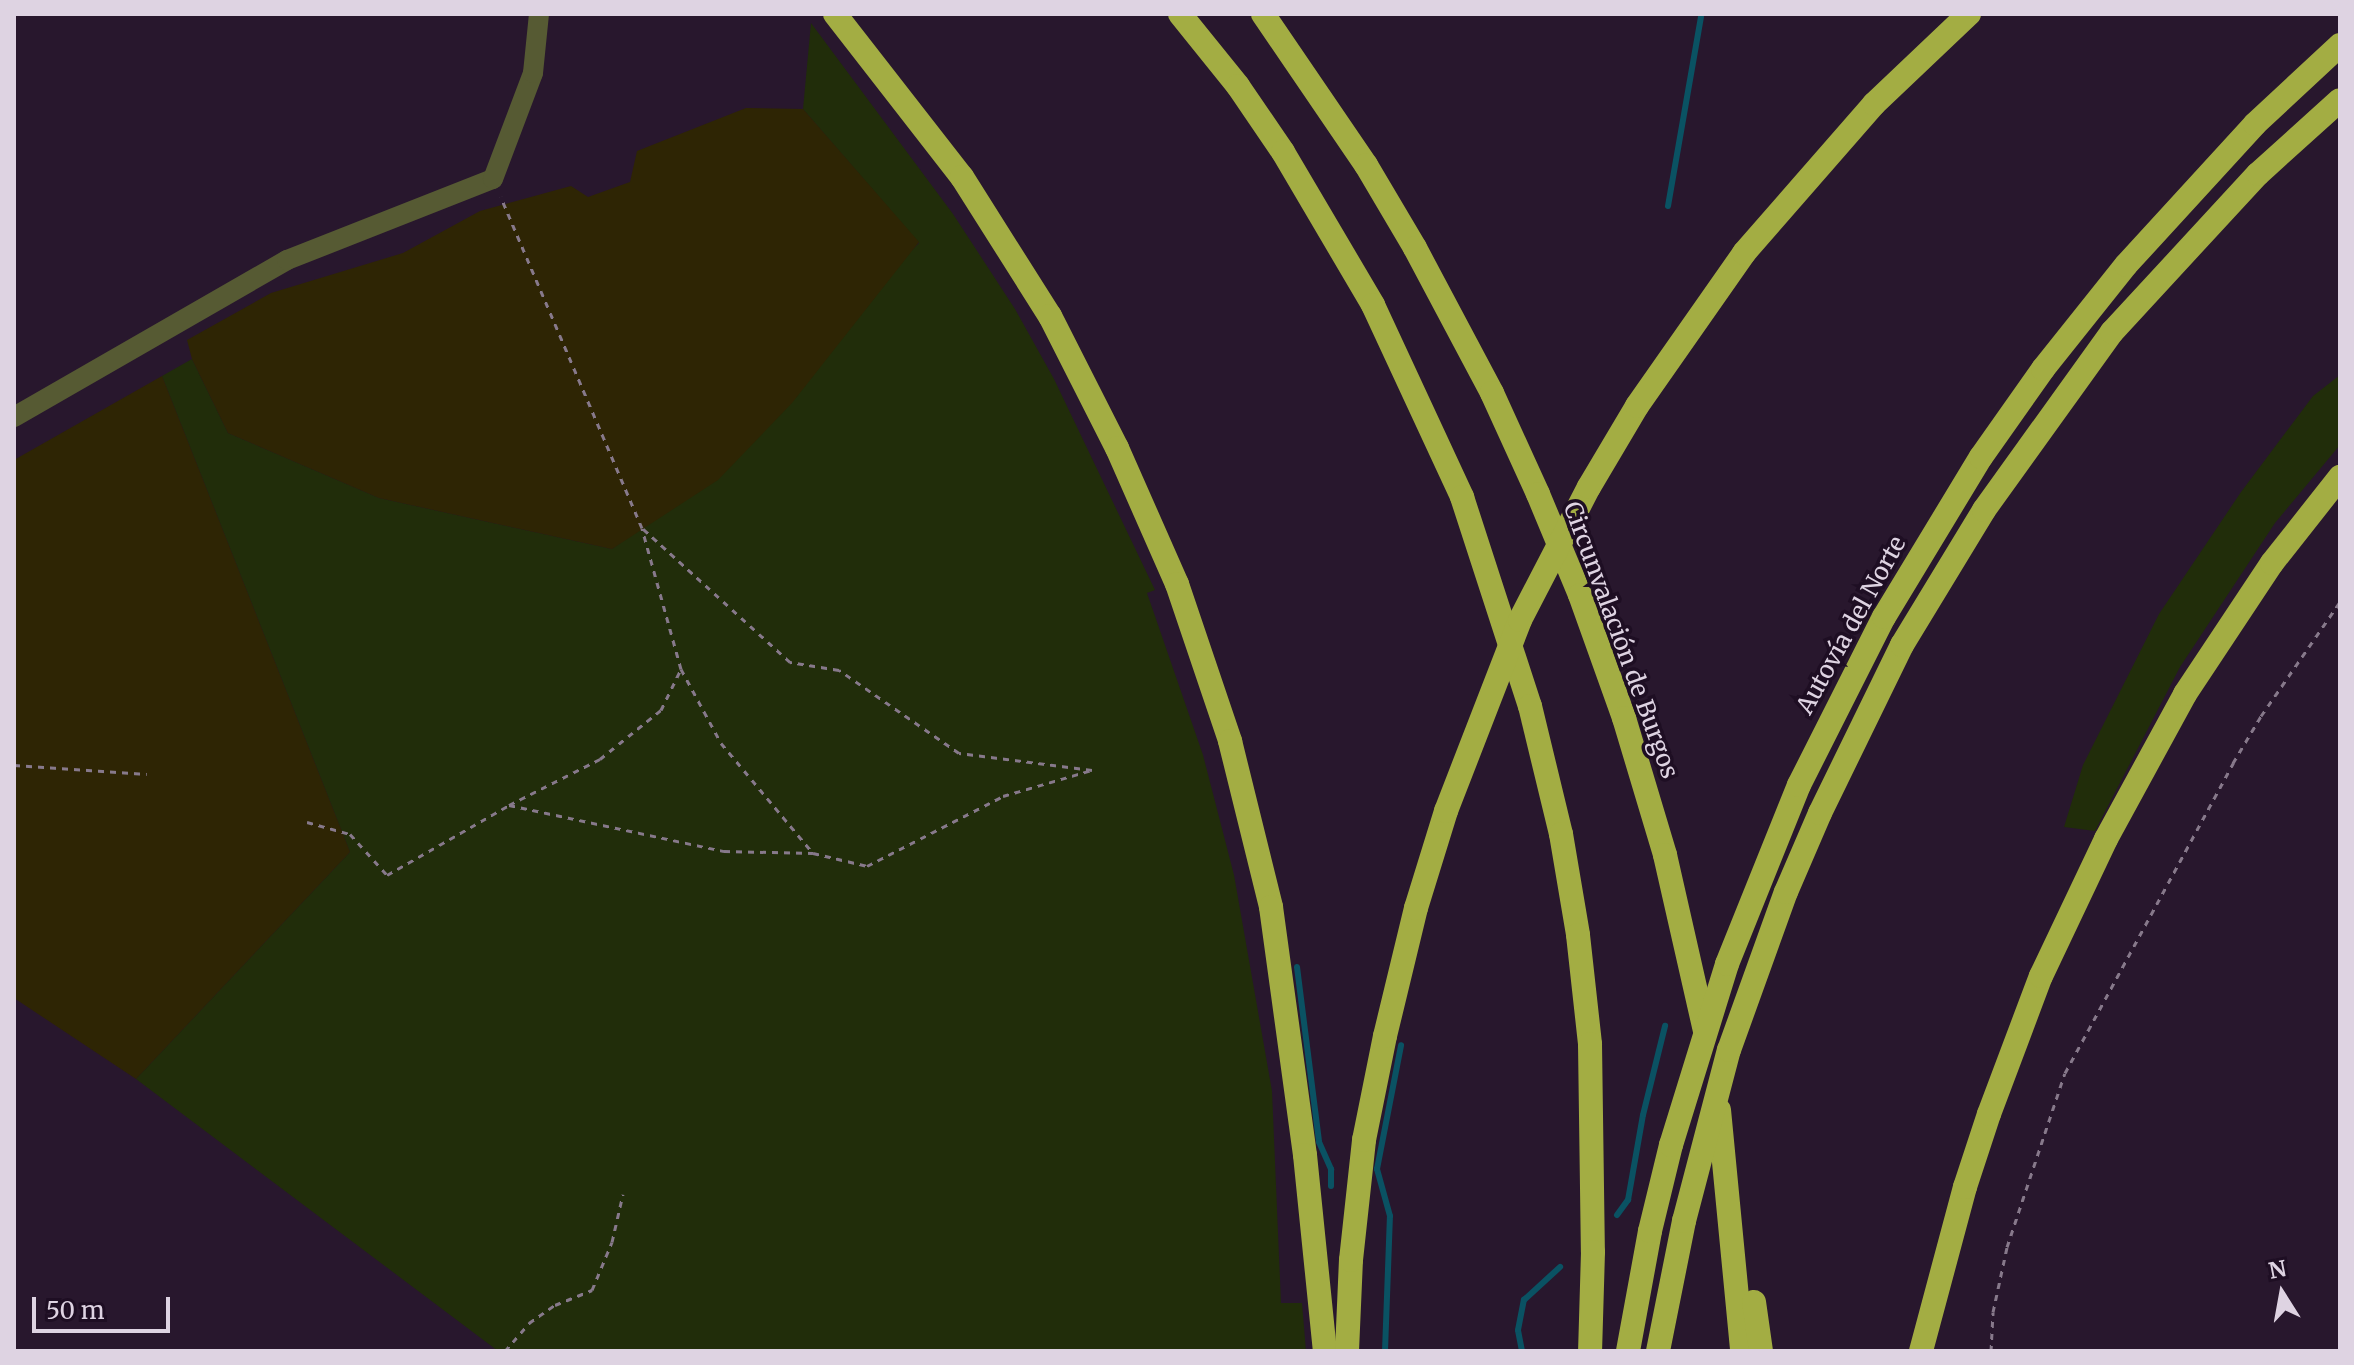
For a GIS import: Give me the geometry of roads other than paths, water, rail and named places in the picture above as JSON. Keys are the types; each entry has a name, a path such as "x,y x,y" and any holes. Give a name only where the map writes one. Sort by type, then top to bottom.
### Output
{"highway":[{"path":"835,14 962,177 1050,316 1117,448 1177,584 1230,741 1271,907 1302,1128 1325,1351"},
{"path":"1180,14 1238,86 1311,198 1373,305 1462,497 1530,706 1556,813 1578,935 1590,1044 1593,1252 1590,1351"},
{"name":"Circunvalación de Burgos","path":"1263,14 1319,92 1415,248 1473,355 1538,494 1611,682 1665,855 1718,1104 1742,1351"},
{"path":"1347,1351 1351,1260 1364,1140 1385,1036 1416,908 1446,811 1520,620 1589,487 1637,406 1744,253 1874,104 1969,14"},
{"name":"Autovía del Norte","path":"1628,1351 1671,1145 1727,964 1799,785 1884,617 1981,457 2043,369 2108,288 2245,134 2340,45"},
{"path":"1658,1351 1684,1221 1729,1050 1786,892 1814,826 1902,645 1984,510 2112,332 2258,174 2340,100"},
{"path":"1921,1351 1965,1187 1989,1114 2041,976 2093,867 2185,694 2272,563 2340,477"},
{"path":"1718,1104 1730,1146 1761,1351"}],"street":[{"path":"14,417 287,260 493,179 533,73 539,14"}],"waterway":[{"path":"1668,206 1701,17"},
{"path":"1297,967 1319,1142 1331,1169 1331,1186"},
{"path":"1617,1215 1628,1200 1643,1115 1665,1026"},
{"path":"1385,1351 1390,1216 1377,1169 1401,1045"},
{"path":"1522,1351 1518,1330 1524,1300 1560,1267"}]}
